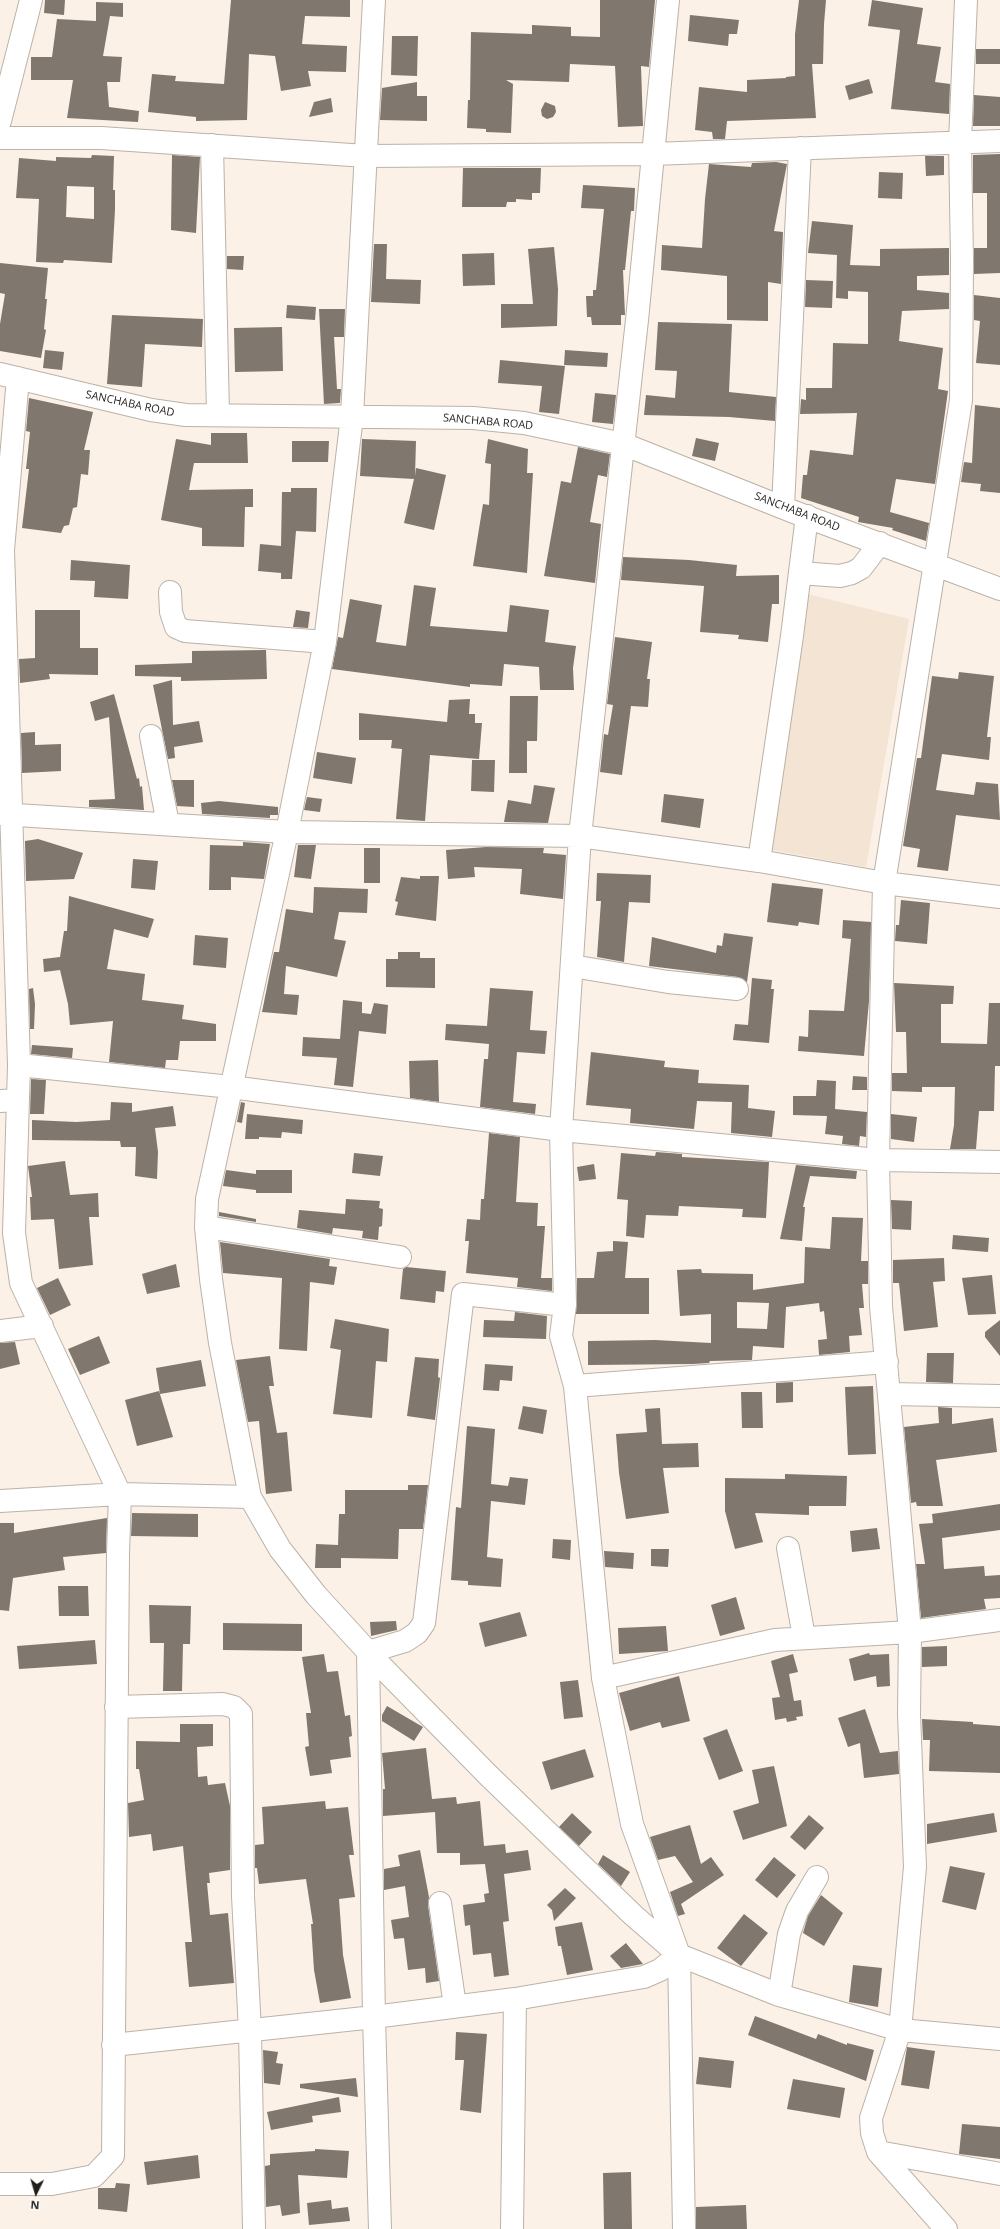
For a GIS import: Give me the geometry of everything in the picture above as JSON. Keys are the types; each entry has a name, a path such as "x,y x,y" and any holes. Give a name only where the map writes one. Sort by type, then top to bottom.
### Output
{"street":[{"path":"0,121 31,0"},
{"path":"374,0 352,416 325,642 287,832 230,1086 207,1198 206,1227 210,1279 220,1343 250,1497 280,1549 316,1595 368,1652 488,1775 633,1915 679,1955 780,1995 900,2030 1000,2038"},
{"path":"668,0 623,444 580,836 561,1130 565,1305 561,1336 575,1386 603,1678 632,1824 679,1955 684,2229"},
{"path":"946,2229 878,2152 872,2132 871,2118 900,2030 915,1867 909,1714 910,1632 881,1306 878,1160 884,883 960,400 962,260 960,142 966,0"},
{"path":"0,138 101,138 366,156 653,154 1000,140"},
{"path":"212,146 218,414"},
{"path":"783,507 800,148"},
{"path":"0,2184 52,2184 94,2176 112,2156 116,1707 120,1494 21,1283 8,1243 14,1233 9,1101 19,1065 5,813 2,550 9,376"},
{"name":"SANCHABA ROAD","path":"9,376 150,410 186,415 218,414 473,418 524,423 623,444 783,507 1000,588"},
{"path":"759,861 775,763 807,516"},
{"path":"800,573 840,576 852,573 861,568 880,543"},
{"path":"170,592 171,612 176,626 185,631 325,642"},
{"path":"151,736 168,824"},
{"path":"5,813 287,832 580,836 759,861 884,883 1000,897"},
{"path":"572,966 668,982 737,989"},
{"path":"19,1065 230,1086 561,1130 878,1160 1000,1162"},
{"path":"206,1227 400,1256"},
{"path":"368,1652 405,1641 417,1633 424,1623 463,1294 565,1305"},
{"path":"0,1331 42,1326"},
{"path":"575,1386 887,1362"},
{"path":"889,1394 1000,1396"},
{"path":"0,1501 120,1494 250,1497"},
{"path":"788,1548 804,1637"},
{"path":"603,1678 775,1640 804,1637 910,1632 1000,1620"},
{"path":"368,1652 374,2017 380,2229"},
{"path":"116,1707 223,1704 234,1707 241,1714 244,1896 250,2031 254,2229"},
{"path":"780,1995 789,1934 797,1911 817,1877"},
{"path":"440,1903 455,2006"},
{"path":"113,2045 374,2017 515,1999 644,1977 660,1970 679,1955"},
{"path":"512,2229 515,1999"},
{"path":"878,2152 1000,2174"}],"shaded area":[{"path":"791,590 909,619 866,867 755,847"}],"building":[{"path":"45,0 65,0 64,15 44,13"},
{"path":"231,0 350,0 350,17 305,16 302,44 347,46 346,72 308,71 311,86 281,91 275,56 249,54 247,120 196,121 196,117 148,112 152,74 176,76 175,81 224,84"},
{"path":"600,0 655,0 649,67 641,66 643,126 618,127 615,66 570,64 569,82 506,80 513,84 511,133 486,132 486,129 467,128 468,100 470,100 471,32 532,34 532,25 571,27 571,36 600,37"},
{"path":"799,0 826,0 823,64 812,64 816,118 727,121 725,139 713,139 712,132 695,130 699,87 747,92 747,80 786,78 795,76 795,34"},
{"path":"872,0 923,8 917,44 941,47 935,82 950,84 949,114 891,109 900,30 868,26"},
{"path":"96,2 123,3 123,17 110,16 103,56 122,57 120,82 107,82 109,107 139,111 138,122 67,118 73,80 31,80 31,57 52,57 57,19 96,21"},
{"path":"690,15 739,20 737,34 729,34 728,46 688,41"},
{"path":"392,36 418,36 417,76 391,75"},
{"path":"976,49 1000,49 1000,64 976,64"},
{"path":"869,79 873,93 849,100 845,86"},
{"path":"417,82 417,96 427,96 427,121 380,120 382,88"},
{"path":"974,95 1000,97 1000,126 973,126"},
{"path":"331,98 333,112 309,117 314,102"},
{"path":"545,102 555,106 556,112 553,117 547,119 542,116 541,110"},
{"path":"1000,154 1000,273 974,274 974,248 987,248 987,193 973,193 973,155"},
{"path":"92,155 114,156 113,190 115,190 115,210 112,263 64,260 63,263 36,262 39,199 16,198 19,158 56,161 56,157 91,158","holes":["67,186 94,187 94,219 66,217"]},
{"path":"172,155 200,157 196,233 171,230"},
{"path":"925,156 944,156 944,175 926,176"},
{"path":"776,162 787,164 774,231 783,232 781,284 768,282 768,321 727,320 727,276 661,270 662,245 702,248 709,164 751,167 752,163"},
{"path":"463,168 541,168 540,193 532,193 532,200 516,199 516,202 507,202 506,207 462,207"},
{"path":"879,172 903,173 902,199 878,198"},
{"path":"583,185 635,188 634,211 631,211 625,270 623,270 625,315 621,315 621,325 592,325 591,317 587,317 586,296 593,296 593,290 596,290 604,209 581,208"},
{"path":"812,221 853,225 850,265 880,266 880,249 949,248 949,275 917,276 917,290 949,293 949,309 902,311 899,341 943,348 938,389 948,391 935,484 896,479 890,512 929,523 926,541 892,530 893,528 858,522 859,517 801,498 803,475 807,475 810,450 853,455 857,413 800,414 801,399 806,400 806,388 832,388 833,343 868,344 868,292 848,291 848,299 836,298 837,255 808,253"},
{"path":"374,244 387,244 386,279 421,280 420,304 371,302"},
{"path":"554,247 558,289 557,326 501,328 501,304 533,304 528,249"},
{"path":"494,253 495,285 463,286 462,254"},
{"path":"227,256 244,256 243,270 227,269"},
{"path":"0,263 48,268 44,329 46,330 41,358 0,351 0,324 5,294 0,293"},
{"path":"806,280 833,281 832,308 805,307"},
{"path":"974,295 1000,298 1000,365 976,363 980,321 974,320"},
{"path":"287,305 316,307 315,320 286,318"},
{"path":"319,309 345,309 344,337 334,337 337,389 341,389 340,403 324,404"},
{"path":"112,315 203,319 202,347 145,344 142,387 107,384"},
{"path":"658,322 732,324 729,392 776,397 775,421 729,417 644,415 646,395 675,398 677,371 655,370"},
{"path":"282,327 283,371 235,372 234,328"},
{"path":"45,350 64,352 62,370 43,368"},
{"path":"565,350 608,353 607,367 564,365"},
{"path":"500,360 565,366 559,414 539,412 542,386 498,383"},
{"path":"595,393 616,395 613,424 592,422"},
{"path":"29,398 93,412 84,450 90,450 88,475 81,474 77,507 73,508 69,525 64,526 61,533 22,528 29,469 26,469 30,432 26,431"},
{"path":"975,405 1000,408 1000,493 980,491 981,484 961,482 964,462 972,463"},
{"path":"211,433 247,433 248,463 194,463 189,490 253,489 253,507 245,507 244,547 202,546 202,528 161,520 176,439 211,445"},
{"path":"696,438 719,443 715,461 692,456"},
{"path":"362,439 416,441 415,476 416,468 446,475 434,530 404,523 414,479 360,476"},
{"path":"488,439 528,449 527,473 533,473 527,573 473,566 483,504 489,505 491,464 485,463"},
{"path":"292,441 329,441 328,462 292,462"},
{"path":"578,447 610,454 607,477 598,475 590,522 601,524 595,583 544,576 561,481 571,483"},
{"path":"291,488 317,488 316,532 296,531 292,579 281,579 281,573 258,571 260,544 281,546 282,492 291,492"},
{"path":"623,557 689,560 737,565 736,576 779,575 779,604 772,604 768,642 738,639 739,635 700,632 704,586 621,580"},
{"path":"71,560 130,565 128,599 94,597 95,581 70,580"},
{"path":"414,585 436,588 430,626 507,632 510,605 549,610 545,642 576,646 573,668 574,690 540,690 539,667 504,664 502,686 470,684 470,687 332,669 338,637 343,638 350,599 382,605 376,642 406,646"},
{"path":"35,610 80,610 80,648 98,648 98,675 49,674 50,679 20,683 19,659 35,658"},
{"path":"296,610 310,612 308,628 293,627"},
{"path":"615,637 652,642 647,679 650,679 648,707 631,706 622,775 600,772 604,734 608,735 613,705 607,704"},
{"path":"266,650 267,679 181,681 181,677 135,676 135,665 192,663 192,651"},
{"path":"959,672 994,676 987,737 991,737 989,760 942,754 936,790 974,795 976,782 998,784 1000,820 956,815 948,871 917,867 920,849 903,846 917,758 921,758 932,676 958,679"},
{"path":"172,680 173,725 199,721 203,742 174,747 175,758 168,759 153,685"},
{"path":"114,694 137,779 139,778 140,787 142,786 144,810 89,807 89,800 115,799 109,717 95,721 90,702"},
{"path":"510,696 538,696 537,741 527,741 527,773 509,773"},
{"path":"470,699 469,714 475,714 475,723 482,723 479,759 430,755 425,821 396,819 402,749 391,748 392,740 359,740 359,713 447,722 449,700"},
{"path":"35,732 35,745 61,744 61,771 22,773 21,733"},
{"path":"317,752 356,758 352,784 313,778"},
{"path":"472,760 495,760 494,792 471,791"},
{"path":"172,780 194,780 194,807 177,806"},
{"path":"534,785 555,788 548,823 504,822 508,800 531,804"},
{"path":"664,794 704,799 700,828 661,822"},
{"path":"307,797 322,799 320,812 304,810"},
{"path":"219,801 278,807 278,815 270,815 270,818 202,814 201,803"},
{"path":"38,839 83,853 74,879 26,881 25,841"},
{"path":"243,842 270,844 264,879 231,877 231,890 209,890 210,845 243,846"},
{"path":"298,845 316,845 311,879 294,877"},
{"path":"486,847 544,848 543,853 566,855 563,899 520,894 522,869 474,867 475,877 448,879 446,850"},
{"path":"364,848 380,848 380,883 364,883"},
{"path":"133,859 158,861 155,890 131,888"},
{"path":"597,873 651,875 650,903 629,902 624,962 597,957 601,901 596,901"},
{"path":"420,876 439,876 436,921 395,915 398,902 395,901 401,877 420,879"},
{"path":"772,883 823,889 819,925 799,922 798,926 767,922"},
{"path":"314,887 368,889 367,913 339,912 334,939 346,941 337,977 286,966 284,994 299,995 297,1015 262,1012 274,952 279,952 286,909 313,913"},
{"path":"69,896 154,919 148,938 114,929 107,969 145,974 142,1000 184,1005 182,1019 216,1024 216,1041 180,1041 178,1060 166,1060 165,1068 109,1062 113,1021 70,1025 68,1004 60,970 44,972 43,959 60,957 64,931 67,931"},
{"path":"901,900 930,903 927,944 895,941 896,925 899,925"},
{"path":"843,920 871,922 869,1001 864,1056 798,1051 799,1036 808,1037 809,1010 844,1011 851,939 842,938"},
{"path":"724,933 753,937 747,982 738,977 649,966 652,937 716,953 717,945 722,946"},
{"path":"195,935 228,938 226,968 193,965"},
{"path":"398,952 420,952 420,958 435,958 435,988 386,987 386,959 398,959"},
{"path":"752,978 772,980 771,989 774,989 769,1043 733,1040 735,1024 748,1025"},
{"path":"894,983 954,986 953,1004 941,1004 941,1043 987,1044 989,1003 1000,1003 1000,1066 995,1066 994,1111 979,1111 976,1149 950,1149 954,1125 955,1087 922,1087 922,1092 892,1091 892,1073 907,1073 906,1032 896,1032"},
{"path":"33,988 35,1004 34,1029 30,1029 29,989"},
{"path":"490,988 533,991 530,1030 547,1031 545,1054 517,1052 513,1102 536,1104 535,1114 480,1107 484,1059 488,1059 489,1044 445,1040 446,1024 487,1026"},
{"path":"343,1000 362,1002 362,1013 371,1014 374,1003 388,1005 386,1034 359,1031 353,1087 334,1085 337,1058 302,1056 303,1037 340,1039"},
{"path":"32,1045 73,1048 72,1058 31,1054"},
{"path":"591,1052 665,1061 664,1067 699,1070 698,1083 749,1085 748,1108 775,1111 772,1137 731,1133 732,1102 697,1101 694,1129 630,1123 631,1109 586,1105"},
{"path":"438,1060 439,1102 410,1098 409,1061"},
{"path":"853,1076 867,1077 867,1090 852,1090"},
{"path":"31,1079 46,1080 44,1114 30,1114"},
{"path":"817,1080 836,1081 835,1109 867,1112 866,1137 860,1136 859,1146 842,1144 843,1136 825,1134 827,1116 793,1115 793,1096 816,1096"},
{"path":"111,1102 132,1103 132,1112 173,1106 176,1126 155,1128 158,1152 157,1179 135,1176 136,1147 121,1147 120,1141 32,1140 32,1120 76,1122 110,1120"},
{"path":"241,1102 245,1103 242,1123 237,1122"},
{"path":"247,1114 303,1120 302,1134 282,1132 281,1138 259,1137 259,1139 245,1139"},
{"path":"891,1114 917,1117 914,1142 891,1139"},
{"path":"489,1133 520,1137 516,1202 538,1203 537,1226 545,1226 541,1278 552,1278 552,1291 517,1287 518,1278 466,1273 469,1241 465,1241 467,1219 480,1220 481,1199 484,1199"},
{"path":"656,1152 682,1154 682,1157 769,1162 766,1218 742,1217 743,1209 679,1206 678,1216 646,1215 644,1238 626,1236 628,1200 617,1199 621,1153 655,1156"},
{"path":"354,1153 383,1156 380,1176 352,1173"},
{"path":"65,1161 70,1195 98,1193 99,1217 89,1217 93,1265 59,1269 54,1219 31,1220 30,1197 32,1197 28,1166"},
{"path":"594,1164 596,1179 579,1181 577,1167"},
{"path":"796,1165 857,1171 856,1179 810,1176 803,1207 805,1207 802,1241 780,1239"},
{"path":"226,1170 256,1174 256,1170 292,1170 292,1193 256,1193 256,1190 223,1186"},
{"path":"346,1199 380,1201 379,1208 383,1209 382,1226 379,1227 378,1240 362,1238 363,1231 333,1228 332,1234 297,1228 299,1210 345,1214"},
{"path":"891,1200 912,1201 911,1230 892,1229"},
{"path":"219,1212 256,1219 256,1222 219,1216"},
{"path":"832,1217 863,1218 861,1261 868,1261 868,1284 862,1284 864,1308 859,1308 862,1335 849,1336 850,1352 819,1355 818,1340 827,1339 824,1311 820,1312 819,1303 786,1307 784,1348 753,1346 752,1360 710,1361 709,1363 693,1364 588,1365 588,1341 655,1340 711,1343 711,1314 680,1316 677,1270 701,1269 702,1273 753,1274 753,1290 804,1283 805,1247 830,1249","holes":["737,1302 769,1303 767,1329 737,1328"]},
{"path":"953,1235 989,1238 988,1252 952,1249"},
{"path":"613,1241 628,1242 625,1278 649,1278 649,1314 576,1314 577,1278 594,1278 597,1252 613,1251"},
{"path":"220,1242 330,1259 329,1266 337,1267 334,1285 310,1282 307,1351 279,1349 282,1278 223,1273"},
{"path":"944,1258 945,1281 933,1282 938,1327 904,1331 899,1283 893,1283 893,1260"},
{"path":"176,1264 180,1287 147,1294 142,1274"},
{"path":"406,1267 446,1271 444,1292 436,1291 435,1303 400,1299 403,1269"},
{"path":"992,1275 996,1314 968,1315 962,1278"},
{"path":"58,1278 71,1305 50,1315 37,1288"},
{"path":"515,1312 547,1316 546,1339 483,1337 484,1320 514,1321"},
{"path":"335,1319 389,1329 387,1362 376,1361 372,1418 333,1414 341,1350 330,1348"},
{"path":"1000,1320 1000,1356 985,1337 985,1332"},
{"path":"99,1336 110,1363 80,1375 68,1349"},
{"path":"15,1342 20,1364 0,1369 0,1343"},
{"path":"927,1353 954,1353 953,1383 926,1382"},
{"path":"270,1356 274,1386 269,1386 277,1433 287,1432 292,1491 266,1494 259,1421 248,1422 236,1360"},
{"path":"415,1357 439,1359 438,1377 440,1378 435,1420 407,1416"},
{"path":"201,1360 206,1386 160,1394 156,1368"},
{"path":"485,1364 513,1366 512,1381 500,1380 499,1391 483,1390"},
{"path":"793,1382 793,1402 776,1403 776,1383"},
{"path":"873,1386 876,1454 848,1455 845,1387"},
{"path":"159,1391 173,1437 137,1446 125,1400"},
{"path":"741,1392 762,1392 763,1428 742,1428"},
{"path":"523,1406 547,1410 543,1434 518,1429"},
{"path":"938,1407 952,1408 952,1424 993,1418 997,1452 936,1460 943,1506 917,1506 916,1502 911,1503 904,1427 939,1423"},
{"path":"660,1408 662,1444 698,1443 699,1467 663,1468 669,1513 626,1519 619,1473 616,1434 647,1432 645,1409"},
{"path":"467,1426 495,1429 491,1484 508,1486 510,1477 528,1479 525,1505 491,1501 487,1557 503,1559 501,1587 468,1585 468,1581 451,1580 456,1507 461,1508"},
{"path":"785,1474 847,1476 846,1506 809,1506 809,1515 755,1513 763,1542 735,1549 725,1511 725,1478 785,1479"},
{"path":"408,1485 428,1485 423,1529 399,1529 398,1559 341,1558 341,1568 315,1568 316,1544 338,1545 339,1514 345,1514 345,1490 408,1490"},
{"path":"1000,1504 1000,1530 942,1538 944,1569 984,1566 985,1576 1000,1575 1000,1598 984,1599 986,1609 921,1618 916,1564 925,1564 919,1524 933,1523 932,1514"},
{"path":"132,1513 198,1514 198,1537 131,1536"},
{"path":"107,1518 106,1553 63,1557 65,1570 13,1578 9,1611 0,1610 0,1523 14,1523 14,1533"},
{"path":"877,1528 880,1549 852,1552 850,1531"},
{"path":"553,1539 571,1540 570,1560 552,1558"},
{"path":"651,1549 669,1549 668,1567 651,1566"},
{"path":"604,1551 634,1553 633,1569 605,1567"},
{"path":"58,1586 88,1586 89,1616 59,1616"},
{"path":"736,1597 745,1629 720,1636 711,1605"},
{"path":"149,1605 191,1606 190,1644 183,1644 182,1691 163,1691 164,1643 150,1643"},
{"path":"520,1612 527,1636 485,1647 479,1623"},
{"path":"396,1621 397,1630 371,1636 370,1622"},
{"path":"223,1623 302,1624 302,1651 223,1650"},
{"path":"666,1626 668,1651 619,1654 618,1628"},
{"path":"95,1640 97,1664 19,1669 17,1646"},
{"path":"947,1646 947,1666 922,1667 922,1647"},
{"path":"869,1653 870,1655 889,1654 890,1686 877,1687 876,1676 854,1681 849,1659"},
{"path":"324,1654 327,1672 338,1671 345,1716 350,1715 352,1736 349,1737 351,1757 330,1760 332,1773 310,1776 305,1747 309,1746 306,1713 311,1713 302,1657"},
{"path":"793,1654 798,1672 789,1674 794,1701 801,1700 803,1716 796,1717 797,1720 787,1722 786,1718 775,1720 772,1698 780,1697 771,1661"},
{"path":"679,1676 690,1721 662,1728 660,1722 630,1731 619,1693"},
{"path":"578,1680 583,1717 564,1719 560,1682"},
{"path":"387,1706 423,1727 414,1741 382,1721 382,1715"},
{"path":"865,1709 880,1753 898,1751 899,1774 864,1778 860,1743 848,1747 838,1718"},
{"path":"922,1719 973,1722 973,1724 1000,1726 1000,1773 929,1771 930,1740 923,1740"},
{"path":"180,1724 213,1724 213,1746 197,1747 198,1777 207,1776 208,1785 225,1783 230,1806 230,1870 209,1873 210,1883 207,1883 210,1915 228,1913 234,1983 189,1987 185,1942 192,1942 183,1846 153,1851 151,1834 129,1837 128,1803 144,1800 139,1769 136,1769 136,1741 180,1742"},
{"path":"727,1729 743,1771 719,1780 703,1738"},
{"path":"426,1748 432,1799 456,1797 457,1804 480,1801 484,1846 505,1844 506,1853 528,1850 531,1870 504,1874 509,1921 503,1922 509,1975 494,1977 491,1953 473,1955 470,1925 465,1926 463,1905 485,1902 484,1894 489,1893 485,1864 460,1865 460,1853 437,1853 435,1812 383,1816 383,1789 385,1789 382,1753"},
{"path":"585,1749 594,1777 551,1790 542,1762"},
{"path":"774,1766 787,1826 743,1840 733,1811 759,1803 752,1770"},
{"path":"325,1801 326,1809 348,1807 354,1855 349,1855 355,1897 339,1899 343,1955 351,1998 320,2003 314,1970 311,1924 313,1924 306,1879 259,1884 257,1868 255,1868 255,1845 264,1844 262,1807"},
{"path":"572,1813 592,1832 579,1846 559,1827"},
{"path":"994,1813 997,1832 927,1844 927,1824"},
{"path":"809,1815 824,1828 805,1850 790,1837"},
{"path":"690,1825 701,1864 711,1857 724,1875 681,1904 685,1914 678,1916 670,1892 693,1882 675,1856 658,1860 650,1837"},
{"path":"420,1850 429,1897 428,1905 439,1981 426,1983 425,1968 408,1970 404,1938 394,1939 391,1920 409,1917 405,1886 384,1890 384,1869 400,1866 398,1855"},
{"path":"603,1855 630,1872 621,1886 598,1864"},
{"path":"774,1857 796,1875 777,1898 755,1880"},
{"path":"950,1866 985,1873 976,1910 942,1902"},
{"path":"565,1888 576,1898 554,1921 552,1910 547,1905"},
{"path":"821,1895 843,1913 824,1946 803,1933 808,1916"},
{"path":"744,1914 768,1933 741,1966 717,1948"},
{"path":"582,1922 593,1970 567,1975 561,1946 558,1946 555,1927"},
{"path":"626,1943 643,1964 621,1968 610,1956"},
{"path":"853,1965 882,1968 878,2007 849,2002"},
{"path":"755,2016 816,2039 818,2034 847,2045 847,2043 874,2050 866,2081 748,2035"},
{"path":"456,2032 487,2034 481,2113 460,2110 464,2060 455,2060"},
{"path":"907,2047 935,2051 929,2089 901,2085"},
{"path":"263,2050 278,2052 276,2063 283,2064 280,2085 264,2083"},
{"path":"699,2057 734,2061 731,2088 696,2084"},
{"path":"356,2078 358,2097 300,2088 300,2084"},
{"path":"793,2079 845,2088 840,2118 787,2109"},
{"path":"339,2097 341,2112 312,2116 313,2122 271,2130 267,2112"},
{"path":"962,2124 1000,2127 1000,2159 959,2154"},
{"path":"315,2149 349,2151 347,2178 298,2175 300,2213 282,2216 280,2205 266,2207 265,2166 270,2165 270,2154 315,2151"},
{"path":"198,2155 200,2178 147,2185 144,2162"},
{"path":"631,2172 632,2229 604,2229 603,2173"},
{"path":"116,2183 130,2184 127,2212 98,2209 98,2188 115,2188"},
{"path":"331,2200 332,2209 348,2207 350,2221 309,2225 307,2203"},
{"path":"746,2205 747,2229 696,2229 696,2207"}]}
